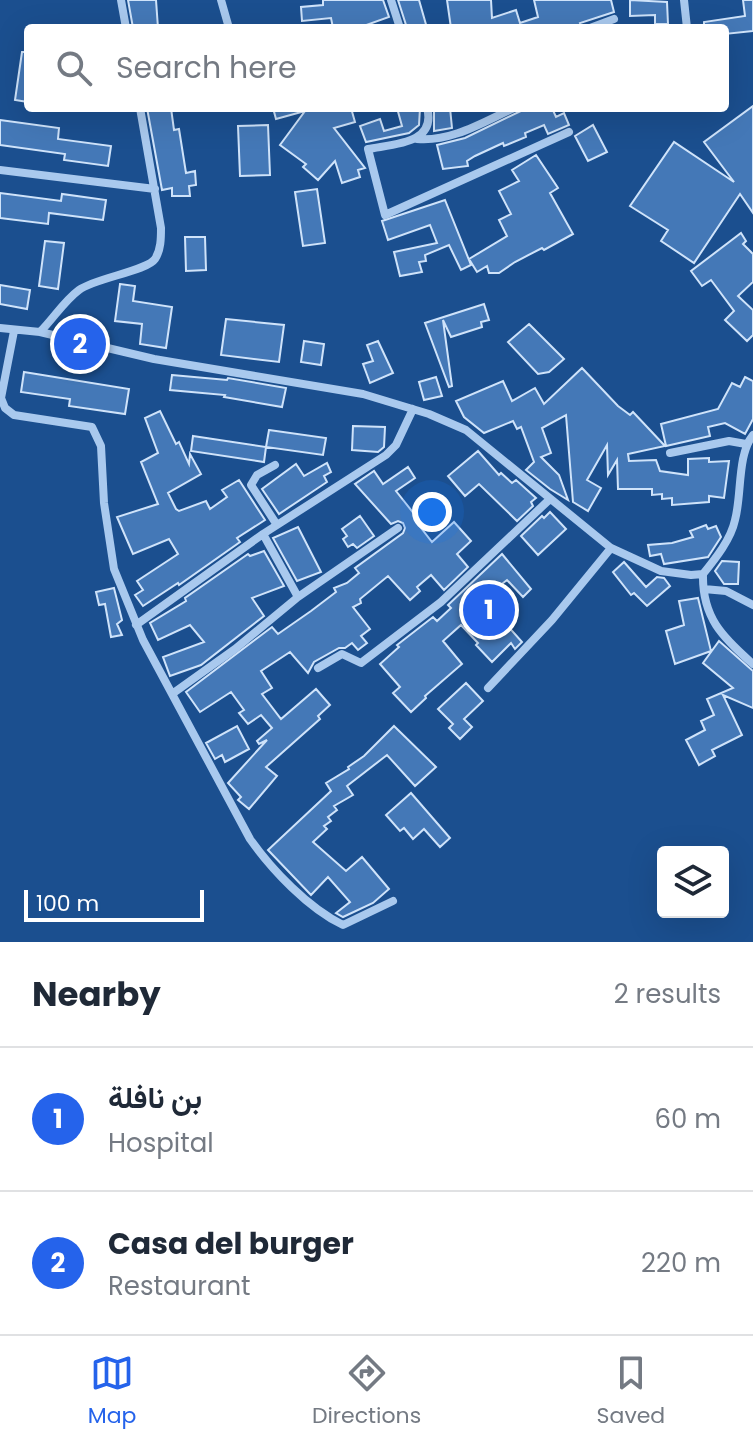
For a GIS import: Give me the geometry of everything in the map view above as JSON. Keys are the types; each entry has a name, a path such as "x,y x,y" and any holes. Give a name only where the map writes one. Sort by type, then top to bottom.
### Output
{"street":[{"path":"121,0 125,24"},
{"path":"221,0 228,24"},
{"path":"391,0 399,24"},
{"path":"684,0 687,24"},
{"path":"601,24 614,19"},
{"path":"40,332 82,287 153,262 161,244 155,189 141,112"},
{"path":"417,139 427,131 428,112"},
{"path":"505,112 453,135 368,149 385,215 569,132"},
{"path":"0,170 155,189"},
{"path":"0,328 40,332 154,359 363,394 413,409 466,430 611,548 661,571 703,574"},
{"path":"14,331 1,398 5,408 14,415 92,427 97,434 101,446 104,503 114,569 136,625 250,839 270,868 330,919 343,925 393,901"},
{"path":"136,625 263,534 386,455 396,445 413,409"},
{"path":"753,435 746,444 735,521 717,556 703,574 708,614 724,639 753,664"},
{"path":"670,453 729,441 746,444"},
{"path":"275,465 257,475 251,485 277,525"},
{"path":"318,668 342,654 361,663 441,602 550,499"},
{"path":"172,694 235,649 298,597 398,528"},
{"path":"263,534 298,597"},
{"path":"488,688 552,620 611,548"},
{"path":"704,589 726,591 753,605"}],"building":[{"path":"128,0 156,0 158,24 132,24"},
{"path":"323,0 383,0 389,17 369,24 332,24 331,18 302,21 301,7 323,5"},
{"path":"398,0 419,0 426,24 406,24"},
{"path":"447,0 491,0 492,18 516,10 520,23 538,17 534,0 611,0 614,12 580,24 450,24"},
{"path":"630,0 667,2 668,24 655,24 655,15 630,16"},
{"path":"743,0 753,0 753,31 729,34 729,24 704,24 704,22 745,16"},
{"path":"22,52 24,52 24,101 15,100"},
{"path":"753,106 753,213 740,194 694,263 661,241 668,230 630,206 674,142 734,182 704,142"},
{"path":"148,112 172,112 174,130 179,129 186,173 195,171 196,185 189,186 190,196 172,196 172,188 162,190"},
{"path":"274,112 301,112 276,119"},
{"path":"304,112 352,112 355,122 334,128 365,168 358,170 360,177 342,183 335,161 318,180 303,167 306,164 280,145"},
{"path":"398,112 420,112 419,125 409,133 366,142 360,126 380,119 384,131 402,126"},
{"path":"434,112 450,112 452,128 434,131"},
{"path":"519,112 554,112 556,117 564,113 569,125 548,134 544,125 525,133 526,137 504,146 503,143 475,156 467,161 468,166 443,169 437,145 465,138"},
{"path":"0,120 59,128 58,139 111,146 108,166 64,160 65,154 0,145"},
{"path":"268,125 270,175 240,176 238,126"},
{"path":"593,125 607,152 588,161 575,136"},
{"path":"536,155 558,188 550,193 573,234 499,273 489,273 487,266 477,272 469,259 507,236 499,220 511,214 499,191 519,181 512,170"},
{"path":"317,189 325,243 303,246 295,192"},
{"path":"0,193 61,201 62,194 106,200 103,220 49,213 48,224 0,218"},
{"path":"445,200 471,265 461,270 449,245 425,255 426,261 419,262 422,272 400,276 394,252 437,243 430,225 388,240 382,221"},
{"path":"741,233 746,241 743,244 753,254 753,282 738,296 753,310 753,335 747,341 725,320 734,311 711,280 702,286 691,271"},
{"path":"185,237 205,237 206,270 186,271"},
{"path":"45,241 64,243 58,289 39,286"},
{"path":"120,284 135,286 133,301 172,307 166,348 140,344 142,324 115,321"},
{"path":"0,285 30,290 27,309 0,304"},
{"path":"484,304 489,320 481,322 482,327 451,337 443,320 452,386 449,387 425,323"},
{"path":"226,319 284,325 279,362 221,355"},
{"path":"529,324 564,359 549,372 538,374 508,342"},
{"path":"304,341 324,344 321,365 301,362"},
{"path":"378,341 393,373 370,383 363,364 373,361 367,345"},
{"path":"582,368 618,406 630,415 633,412 665,446 628,454 629,461 656,460 660,471 688,475 688,459 729,461 724,498 709,496 709,502 672,505 672,498 662,499 662,494 652,495 652,489 618,489 617,460 608,475 607,445 587,480 601,488 588,511 573,502 566,415 542,428 551,453 541,457 559,475 568,500 526,470 534,462 521,427 517,429 513,421 484,433 464,417 456,401 503,381 512,401 535,388 544,404"},
{"path":"24,372 129,389 125,414 69,406 70,399 21,392"},
{"path":"172,375 228,378 286,388 282,407 225,395 170,390"},
{"path":"436,377 442,396 424,400 419,382"},
{"path":"745,377 753,381 753,419 745,434 725,423 708,427 710,436 666,446 661,424 718,409 732,383 740,387"},
{"path":"160,411 189,464 190,454 201,474 168,493 176,509 179,511 206,501 210,509 227,497 222,490 239,480 265,520 237,538 240,542 179,585 143,606 135,595 143,590 137,581 178,554 169,539 133,554 117,517 158,504 141,462 158,453 145,418"},
{"path":"353,426 385,427 384,447 378,452 352,450"},
{"path":"269,430 326,438 323,455 266,447"},
{"path":"193,436 266,447 264,462 191,451"},
{"path":"478,451 499,475 501,473 512,483 516,480 536,498 531,502 533,506 517,521 479,484 465,496 448,476"},
{"path":"327,463 331,472 324,476 327,482 279,514 262,489 296,464 304,476"},
{"path":"408,467 415,478 396,491 415,515 423,508 429,515 418,524 432,542 454,522 471,541 457,554 468,567 444,590 431,575 417,587 420,591 410,600 388,576 353,607 370,629 361,636 367,643 358,650 352,643 339,648 314,662 308,673 290,652 261,671 272,688 262,694 281,719 316,689 330,705 318,716 320,719 266,767 277,776 249,809 238,800 241,797 228,783 267,740 259,744 257,741 272,728 261,715 248,724 239,713 244,710 231,692 200,712 186,692 272,627 278,634 311,611 336,592 334,588 347,583 359,573 355,568 403,533 403,523 398,521 391,524 355,484 374,471 383,484"},
{"path":"550,512 566,529 538,555 521,536"},
{"path":"360,516 374,536 357,548 353,544 348,547 343,539 347,536 342,529"},
{"path":"706,525 708,529 716,526 721,537 708,557 664,564 661,554 650,556 648,545 693,537 690,531"},
{"path":"298,527 321,572 297,581 273,538"},
{"path":"264,551 284,586 252,598 264,616 201,665 170,676 163,657 204,642 190,625 158,640 150,623 186,601 185,598 248,554"},
{"path":"502,554 531,589 523,597 507,580 471,608 489,626 498,615 522,642 515,649 511,643 492,662 461,625 443,641 462,664 411,712 393,693 400,687 380,664 399,647 397,645 433,617 437,621 451,608 448,605"},
{"path":"722,561 739,562 738,584 724,584 715,571"},
{"path":"624,562 646,587 657,577 664,578 670,586 647,606 634,593 631,595 613,572"},
{"path":"114,588 122,620 117,624 122,635 111,637 105,604 99,605 96,592"},
{"path":"698,598 711,651 675,664 666,631 684,625 679,601"},
{"path":"719,641 753,671 753,708 723,695 742,735 712,750 715,756 699,765 686,740 705,730 701,721 714,715 707,699 733,688 703,663"},
{"path":"466,683 483,701 464,719 472,727 460,739 449,728 453,724 438,709"},
{"path":"237,726 249,749 225,762 222,755 215,759 206,743"},
{"path":"394,726 436,767 415,786 387,755 347,786 353,795 334,806 337,810 328,817 331,821 324,826 327,829 313,842 346,871 362,857 389,889 373,903 343,917 336,913 350,902 328,877 311,895 268,850 331,791 326,783 349,769"},
{"path":"411,793 450,838 440,847 424,829 413,839 404,828 400,831 386,815"}],"place":[{"name":"Casa del burger","path":"80,344"},
{"name":"بن نافلة","path":"489,610"}]}
